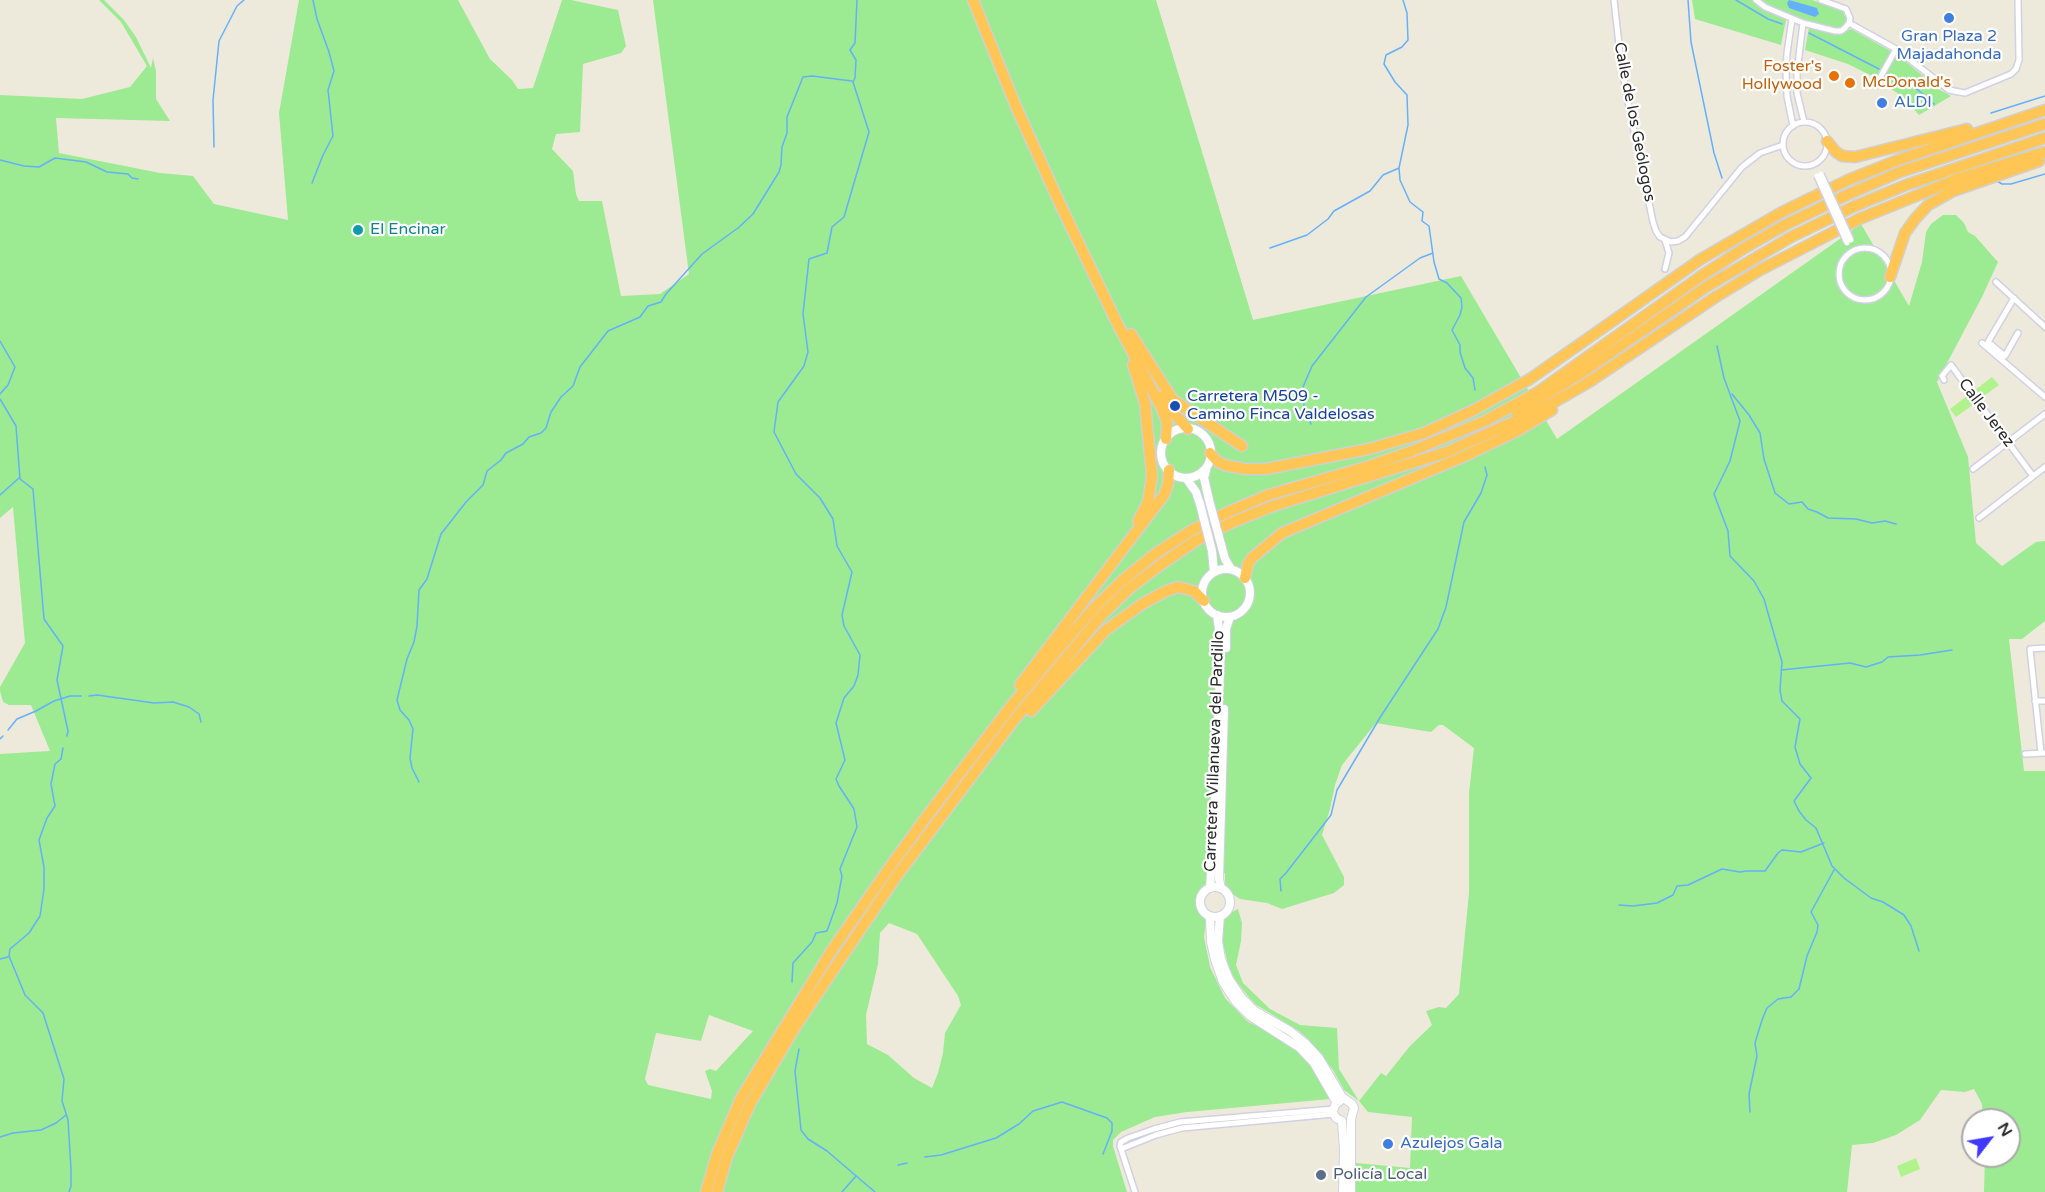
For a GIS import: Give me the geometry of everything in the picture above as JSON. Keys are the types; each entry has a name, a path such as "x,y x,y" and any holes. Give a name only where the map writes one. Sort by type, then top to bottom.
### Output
{"highway":[{"path":"973,0 1017,110 1059,204 1161,407 1167,422 1166,439"},
{"path":"979,0 1023,109 1089,252 1170,409 1188,429"},
{"path":"1827,141 1842,156 1855,158 2045,106"},
{"path":"1210,453 1224,465 1245,469 1273,469 1369,449 1425,433 1530,380 1642,300 1741,234 1782,212 1848,180 1945,142 2045,110"},
{"path":"706,1192 717,1154 741,1098 832,950 924,820 1011,706 1088,616 1123,580 1155,554 1201,526 1268,495 1369,466 1454,435 1485,421 1538,392 1701,276 1746,246 1785,225 1900,172 2045,124"},
{"path":"1413,462 1497,424 1542,399 1706,287 1791,237 1855,206 1906,185 2045,138"},
{"path":"717,1192 727,1157 750,1104 794,1029 896,877 1014,720 1070,652 1101,616 1130,588 1163,562 1197,540 1233,522 1273,506 1447,452 1546,406 1589,382 1760,270 1859,219 1960,178 2045,152"},
{"path":"1890,277 1905,233 1928,205 1953,190 2045,159"},
{"path":"1059,204 1077,249 1131,361 1144,403 1152,490 1124,551"},
{"path":"1454,435 1543,379 1642,300"},
{"path":"1131,334 1173,400 1242,446"},
{"path":"1245,578 1252,558 1282,533 1423,474 1519,430 1591,385 1635,351"},
{"path":"924,820 960,764 1124,551 1164,495 1169,470"},
{"path":"940,819 960,799 1016,727 1106,630 1142,603 1173,588 1188,588 1204,601"}],"street":[{"name":"Calle de los Geólogos","path":"1614,0 1621,62 1653,222 1656,231 1665,240 1669,253 1665,269"},
{"path":"1756,0 1765,7 1792,19 1841,31 1849,23 1849,13 1834,2 1821,0"},
{"path":"1849,23 1896,49 1949,90 1965,93 2011,74 2016,69 2019,60 2018,0"},
{"path":"1792,19 1786,73 1787,96 1793,126"},
{"path":"1803,23 1797,93 1804,122"},
{"path":"1876,85 1896,49"},
{"path":"1804,122 1815,124 1820,128 1827,141 1827,151 1819,162 1809,166 1800,166 1792,162 1785,155 1783,145 1785,134 1793,126 1804,122"},
{"path":"1665,240 1678,241 1685,237 1742,166 1760,153 1783,145"},
{"path":"1819,162 1819,175"},
{"path":"1809,166 1819,175 1849,241 1850,252"},
{"path":"1849,241 1859,249"},
{"path":"1868,248 1883,255 1888,262 1890,277 1885,291 1873,299 1858,299 1852,297 1842,286 1839,271 1850,252 1868,248"},
{"path":"1996,282 2045,327"},
{"path":"2014,298 1988,342 2005,356 2018,333"},
{"path":"1982,343 2045,397"},
{"name":"Calle Jerez","path":"1944,380 1942,376 1951,365 2033,476"},
{"path":"1973,469 2045,414"},
{"path":"1206,470 1194,477 1186,478 1179,477 1169,470 1162,458 1166,439 1172,433 1188,429 1199,432 1205,437 1210,447 1210,453 1206,470 1204,478 1204,502 1214,572"},
{"path":"1979,518 2045,467"},
{"path":"1186,478 1204,502 1225,559 1231,569"},
{"path":"1225,568 1231,569 1245,578 1251,592 1250,600 1242,611 1230,617 1211,612 1204,601 1202,588 1214,572 1225,568"},
{"name":"Carretera Villanueva del Pardillo","path":"1210,888 1221,643 1217,615"},
{"name":"Carretera Villanueva del Pardillo","path":"1221,888 1219,879 1226,629 1230,617"},
{"path":"2025,754 2043,753 2030,649 2044,647"},
{"path":"2035,701 2045,701"},
{"path":"1210,916 1224,914 1230,904 1226,892 1221,888 1210,888 1204,891 1200,902 1201,908 1210,916 1211,942 1223,982 1236,1002 1250,1016 1300,1048 1314,1063 1337,1106"},
{"path":"1220,916 1218,941 1221,959 1229,979 1241,997 1255,1011 1290,1031 1319,1058 1342,1121 1343,1192"},
{"path":"1135,1192 1123,1146 1182,1128 1353,1104 1351,1192"},
{"path":"1342,1121 1351,1119"}],"green space":[{"path":"99,0 104,0 124,20 136,37 151,68 153,58 156,71 156,99 170,121 56,118 59,153 160,173 193,176 214,204 288,220 279,113 299,0 458,0 490,59 518,89 533,88 562,0 618,10 626,46 621,53 583,64 580,132 556,134 552,149 573,171 579,201 602,201 621,296 660,294 689,274 653,0 1156,0 1253,320 1461,276 1557,439 1861,224 1909,306 1922,262 1926,232 1931,224 1943,215 1956,215 1964,223 1968,232 1975,236 1998,262 1937,382 1968,457 1976,543 2002,566 2036,542 2045,541 2045,621 2022,639 2009,639 2024,771 2045,771 2045,1192 1984,1192 1985,1168 2021,1168 2021,1108 1982,1108 1974,1089 1965,1092 1941,1090 1920,1120 1896,1135 1873,1143 1852,1145 1847,1192 1355,1192 1356,1163 1410,1168 1412,1117 1368,1112 1359,1101 1381,1073 1386,1076 1410,1046 1432,1025 1426,1011 1439,1007 1446,1008 1459,994 1469,893 1469,793 1474,748 1443,725 1439,725 1431,732 1376,723 1342,765 1322,835 1344,877 1344,885 1334,893 1282,909 1267,903 1240,899 1225,886 1225,873 1208,871 1206,883 1197,898 1198,910 1206,921 1204,937 1210,967 1225,998 1247,1021 1295,1049 1310,1065 1330,1099 1155,1117 1121,1132 1113,1140 1113,1146 1127,1192 0,1192 0,754 50,751 31,705 9,705 3,702 0,691 0,687 25,643 13,507 0,518 0,95 82,99 130,87 147,66 121,22","holes":["889,923 917,934 958,996 961,1005 945,1033 943,1053 932,1088 914,1078 888,1055 867,1044 866,1015 878,964 880,933","709,1015 753,1031 716,1071 710,1069 705,1071 712,1091 711,1099 648,1085 645,1079 656,1033 701,1041"]},
{"path":"1692,0 1753,0 1759,7 1786,20 1781,45 1695,19"},
{"path":"1759,0 1812,0 1842,10 1847,20 1845,25 1835,29 1794,17"},
{"path":"1809,27 1837,35 1851,29 1889,50 1896,57 1899,56 1940,90 1951,96 1919,115 1904,98 1876,78 1848,64 1805,50"},
{"path":"1992,377 1999,385 1981,398 1975,390"},
{"path":"1967,396 1974,404 1956,417 1950,409"},
{"path":"1238,909 1242,923 1236,965 1243,983 1270,1009 1300,1025 1337,1028 1339,1069 1359,1101 1344,1090 1333,1070 1310,1041 1299,1031 1255,1004 1235,980 1229,968 1223,944 1223,921 1228,914"},
{"path":"1916,1158 1920,1169 1901,1177 1897,1166"}],"water":[{"path":"1789,0 1817,8 1819,14 1815,17 1789,8 1787,3"}],"waterway":[{"path":"214,147 213,100 219,41 237,6 244,0"},
{"path":"312,183 333,136 328,90 334,71 313,0"},
{"path":"792,982 793,963 812,942 816,933 827,931 837,903 842,876 840,869 857,827 854,809 836,779 845,760 836,723 844,698 854,686 858,675 860,655 844,626 842,615 852,572 837,546 833,519 820,498 796,474 774,432 778,402 804,366 808,352 803,314 809,259 827,253 832,227 844,217 869,132 853,82 856,60 850,50 855,43 857,0"},
{"path":"1403,0 1407,13 1408,40 1402,47 1386,55 1384,64 1395,82 1407,95 1408,125 1399,168 1400,180 1410,202 1423,212 1422,221 1429,226 1439,279 1447,283 1461,298 1460,315 1452,330 1460,345 1465,368 1473,378 1475,390"},
{"path":"1688,0 1691,42 1714,153 1722,178"},
{"path":"1736,0 1768,19 1782,24"},
{"path":"1809,33 1879,69"},
{"path":"1888,74 1918,90 1934,104"},
{"path":"419,782 410,758 413,729 400,710 397,700 407,659 414,642 419,590 427,579 441,534 466,502 483,485 487,471 506,453 546,428 551,412 561,397 573,386 580,367 608,331 640,317 648,306 661,302 702,254 753,214 779,172 782,147 787,133 787,117 803,77 852,81"},
{"path":"1991,113 2045,96"},
{"path":"0,160 39,167 55,158 86,162 107,172 128,174 138,179"},
{"path":"1270,248 1307,235 1328,219 1334,211 1370,191 1383,175 1399,168"},
{"path":"1997,181 2002,184 2011,184 2045,174"},
{"path":"1311,424 1304,406 1303,387 1312,366 1366,297 1420,258 1433,253"},
{"path":"0,341 15,367 8,385 0,394"},
{"path":"1717,346 1724,378 1740,421 1730,461 1714,494 1728,531 1730,556 1754,581 1764,599 1782,662 1780,690 1782,701 1800,719 1795,747 1800,764 1811,778 1794,801 1806,820 1816,828 1832,866 1871,898 1883,902 1904,915 1911,926 1919,951"},
{"path":"1732,394 1760,433 1764,459 1775,493 1789,504 1802,502 1808,509 1828,518 1856,519 1872,523 1885,521 1896,524"},
{"path":"0,399 16,426 20,479 33,489 44,619 63,646 57,680 68,731 67,736"},
{"path":"1281,891 1280,879 1331,815 1337,790 1381,716 1438,629 1446,607 1464,522 1481,493 1487,475 1485,467"},
{"path":"0,495 19,478"},
{"path":"1781,670 1850,663 1866,667 1882,662 1888,657 1952,650"},
{"path":"89,696 97,695 154,703 173,702 189,707 199,714 201,722"},
{"path":"8,730 17,719 54,701 70,696 81,696"},
{"path":"0,739 3,736"},
{"path":"63,748 61,759 55,764 51,784 55,806 47,818 39,840 44,867 40,916 29,933 10,949 9,956 25,995 43,1013 64,1079 62,1101 68,1120 71,1169 69,1192"},
{"path":"1619,905 1657,903 1673,895 1677,886 1688,885 1722,869 1740,872 1765,871 1782,850 1801,852 1824,843"},
{"path":"1750,1112 1749,1094 1757,1056 1755,1043 1762,1020 1767,1008 1778,999 1791,997 1799,989 1807,956 1817,932 1818,925 1811,912 1834,870"},
{"path":"0,959 8,957"},
{"path":"799,1049 795,1071 801,1130 808,1139 827,1151 875,1192"},
{"path":"925,1157 941,1155 996,1138 1019,1124 1033,1111 1062,1102 1107,1118 1112,1123 1112,1131 1103,1154"},
{"path":"0,1137 41,1130 66,1115"},
{"path":"898,1165 907,1163"},
{"path":"842,1192 856,1176"}],"place":[{"name":"Gran Plaza 2 Majadahonda","path":"1949,18"},
{"name":"Foster's Hollywood","path":"1834,76"},
{"name":"McDonald's","path":"1850,83"},
{"name":"ALDI","path":"1882,103"},
{"name":"El Encinar","path":"358,230"},
{"name":"Carretera M509 - Camino Finca Valdelosas","path":"1175,406"},
{"name":"Azulejos Gala","path":"1388,1144"},
{"name":"Policía Local","path":"1321,1175"}]}
